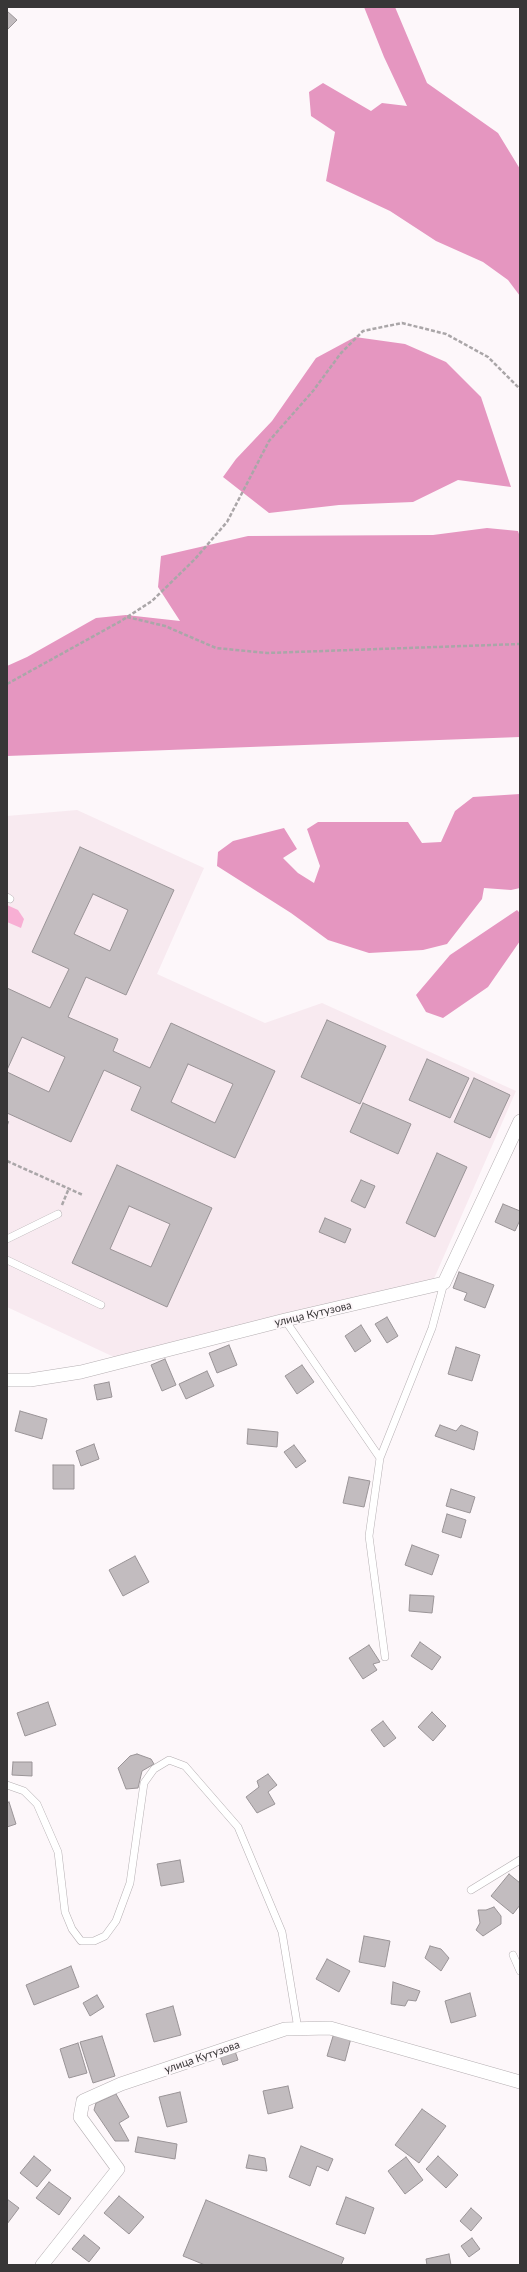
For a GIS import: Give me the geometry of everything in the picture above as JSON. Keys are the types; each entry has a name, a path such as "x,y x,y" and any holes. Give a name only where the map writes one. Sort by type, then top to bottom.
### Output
{"street":[{"path":"444,1283 520,1121"},
{"name":"улица Кутузова","path":"7,1380 30,1380 81,1372 285,1320 444,1283"},
{"name":"улица Кутузова","path":"42,2265 118,2169 80,2117 83,2101 121,2084 204,2055 286,2029 330,2028 520,2082"}],"lane":[{"path":"7,1239 58,1214"},
{"path":"7,1260 101,1305"},
{"path":"385,1657 369,1536 380,1458 432,1328 444,1283"},
{"path":"285,1320 380,1458"},
{"path":"7,1785 24,1791 37,1804 58,1852 65,1912 72,1929 81,1941 94,1941 106,1936 116,1921 130,1883 144,1783 154,1769 169,1760 185,1766 238,1827 282,1932 298,2029"},
{"path":"471,1890 520,1860"},
{"path":"513,1955 520,1971"}],"path":[{"path":"7,684 127,617 152,601 195,559 227,522 269,441 313,391 341,353 363,331 402,323 446,334 488,358 520,388"},
{"path":"127,617 165,626 216,648 267,653 520,644"},
{"path":"7,1161 83,1195"},
{"path":"58,1214 69,1188"}],"shaded area":[{"path":"364,7 395,7 427,83 498,133 520,169 520,296 508,280 483,262 436,241 390,211 326,181 335,132 311,116 309,92 323,83 371,111 382,103 407,106 384,57"},
{"path":"355,337 405,344 446,362 481,397 511,487 458,480 413,502 339,505 269,513 223,477 236,459 272,421 316,358"},
{"path":"487,528 518,531 520,537 520,737 7,756 7,666 27,657 96,618 126,615 180,621 158,587 161,556 248,536 433,535"},
{"path":"520,794 520,888 511,890 484,888 482,899 447,944 423,950 369,953 328,940 291,913 217,866 218,852 233,841 284,828 297,849 283,858 298,873 314,883 320,866 307,829 318,822 408,822 422,843 441,842 455,811 473,797"},
{"path":"77,810 204,868 157,974 265,1023 322,1003 516,1091 433,1281 116,1358 7,1307 7,816"},
{"path":"7,905 18,910 24,919 21,928 7,922"},
{"path":"517,910 520,913 520,941 488,987 443,1018 426,1012 416,995 450,955"}],"building":[{"path":"7,11 17,20 7,30"},
{"path":"80,847 174,890 126,995 86,977 68,1017 118,1039 113,1051 150,1068 171,1023 275,1071 235,1158 131,1110 141,1087 104,1070 71,1142 7,1113 7,1072 49,1092 65,1057 22,1037 7,1070 7,988 50,1008 69,969 32,952","holes":["93,894 128,910 110,951 74,934","188,1064 233,1084 215,1123 171,1102"]},
{"path":"327,1020 386,1046 360,1104 301,1077"},
{"path":"427,1059 469,1078 450,1118 409,1100"},
{"path":"474,1078 510,1095 490,1138 454,1122"},
{"path":"363,1103 411,1124 398,1154 350,1132"},
{"path":"437,1153 467,1167 435,1237 406,1223"},
{"path":"117,1165 212,1208 167,1307 72,1263","holes":["129,1206 170,1224 151,1267 110,1249"]},
{"path":"361,1180 375,1186 365,1208 351,1201"},
{"path":"503,1204 520,1211 520,1220 515,1231 495,1222"},
{"path":"325,1218 351,1229 345,1243 319,1232"},
{"path":"459,1272 494,1285 485,1308 464,1300 467,1293 453,1288"},
{"path":"387,1317 398,1336 387,1343 375,1324"},
{"path":"361,1325 371,1341 355,1352 345,1336"},
{"path":"229,1345 237,1365 217,1373 209,1353"},
{"path":"456,1347 480,1355 472,1381 448,1374"},
{"path":"165,1359 176,1385 162,1391 151,1365"},
{"path":"302,1365 314,1382 297,1394 285,1376"},
{"path":"207,1371 214,1386 186,1399 179,1384"},
{"path":"109,1382 112,1397 97,1400 94,1385"},
{"path":"20,1411 47,1419 42,1439 15,1431"},
{"path":"440,1425 456,1431 461,1425 478,1432 474,1450 435,1436"},
{"path":"248,1429 278,1432 277,1447 247,1444"},
{"path":"94,1444 99,1459 81,1466 76,1451"},
{"path":"294,1445 306,1461 296,1468 284,1452"},
{"path":"53,1465 74,1465 74,1489 53,1489"},
{"path":"349,1477 370,1481 364,1507 343,1503"},
{"path":"451,1489 475,1497 470,1513 446,1506"},
{"path":"447,1514 466,1520 461,1538 442,1532"},
{"path":"412,1545 439,1555 432,1575 405,1565"},
{"path":"135,1556 149,1582 123,1596 109,1570"},
{"path":"410,1595 434,1596 432,1613 409,1611"},
{"path":"420,1642 441,1657 432,1670 411,1656"},
{"path":"369,1645 380,1662 373,1664 377,1670 363,1679 349,1658"},
{"path":"48,1702 56,1725 25,1736 17,1713"},
{"path":"432,1712 446,1726 433,1741 418,1727"},
{"path":"383,1721 396,1738 384,1747 371,1730"},
{"path":"137,1754 151,1759 154,1764 142,1771 138,1788 126,1789 118,1768 130,1756"},
{"path":"13,1762 32,1762 32,1776 12,1775"},
{"path":"268,1774 277,1785 268,1792 275,1804 257,1813 246,1797 259,1787 257,1781"},
{"path":"9,1802 16,1824 7,1827 7,1803"},
{"path":"180,1860 184,1882 161,1886 157,1864"},
{"path":"509,1874 520,1883 520,1905 513,1914 491,1896"},
{"path":"494,1907 501,1916 501,1924 483,1936 476,1930 480,1923 478,1910 486,1910"},
{"path":"364,1936 390,1941 385,1967 359,1962"},
{"path":"430,1946 441,1949 449,1958 441,1971 425,1958"},
{"path":"327,1959 350,1971 339,1992 316,1979"},
{"path":"71,1966 79,1987 34,2005 26,1985"},
{"path":"393,1982 420,1991 416,2001 408,2000 405,2006 391,2004"},
{"path":"470,1993 476,2016 451,2023 445,2001"},
{"path":"97,1995 104,2007 90,2016 83,2003"},
{"path":"173,2006 181,2035 154,2042 146,2014"},
{"path":"334,2033 351,2038 345,2061 327,2056"},
{"path":"102,2036 115,2076 93,2083 80,2042"},
{"path":"78,2043 87,2073 69,2078 60,2049"},
{"path":"235,2051 238,2060 223,2065 220,2056"},
{"path":"288,2086 293,2108 268,2114 263,2091"},
{"path":"180,2092 187,2122 167,2127 159,2097"},
{"path":"116,2094 129,2117 119,2123 129,2141 115,2141 94,2110 96,2103"},
{"path":"422,2109 446,2126 419,2163 395,2145"},
{"path":"138,2137 177,2144 175,2159 135,2152"},
{"path":"301,2146 333,2159 328,2171 317,2166 310,2186 289,2177"},
{"path":"249,2155 265,2158 267,2171 246,2168"},
{"path":"34,2156 51,2170 37,2187 20,2173"},
{"path":"438,2156 458,2175 446,2188 426,2169"},
{"path":"406,2157 423,2180 405,2194 388,2171"},
{"path":"49,2182 71,2198 59,2215 36,2198"},
{"path":"119,2196 144,2217 129,2234 104,2213"},
{"path":"346,2197 374,2208 365,2234 336,2224"},
{"path":"7,2199 19,2208 7,2224"},
{"path":"206,2200 344,2258 341,2265 205,2265 183,2256"},
{"path":"471,2208 482,2218 471,2231 460,2221"},
{"path":"84,2235 100,2248 89,2262 72,2249"},
{"path":"472,2238 480,2249 469,2257 461,2246"},
{"path":"449,2254 451,2265 427,2265 426,2259"}]}
